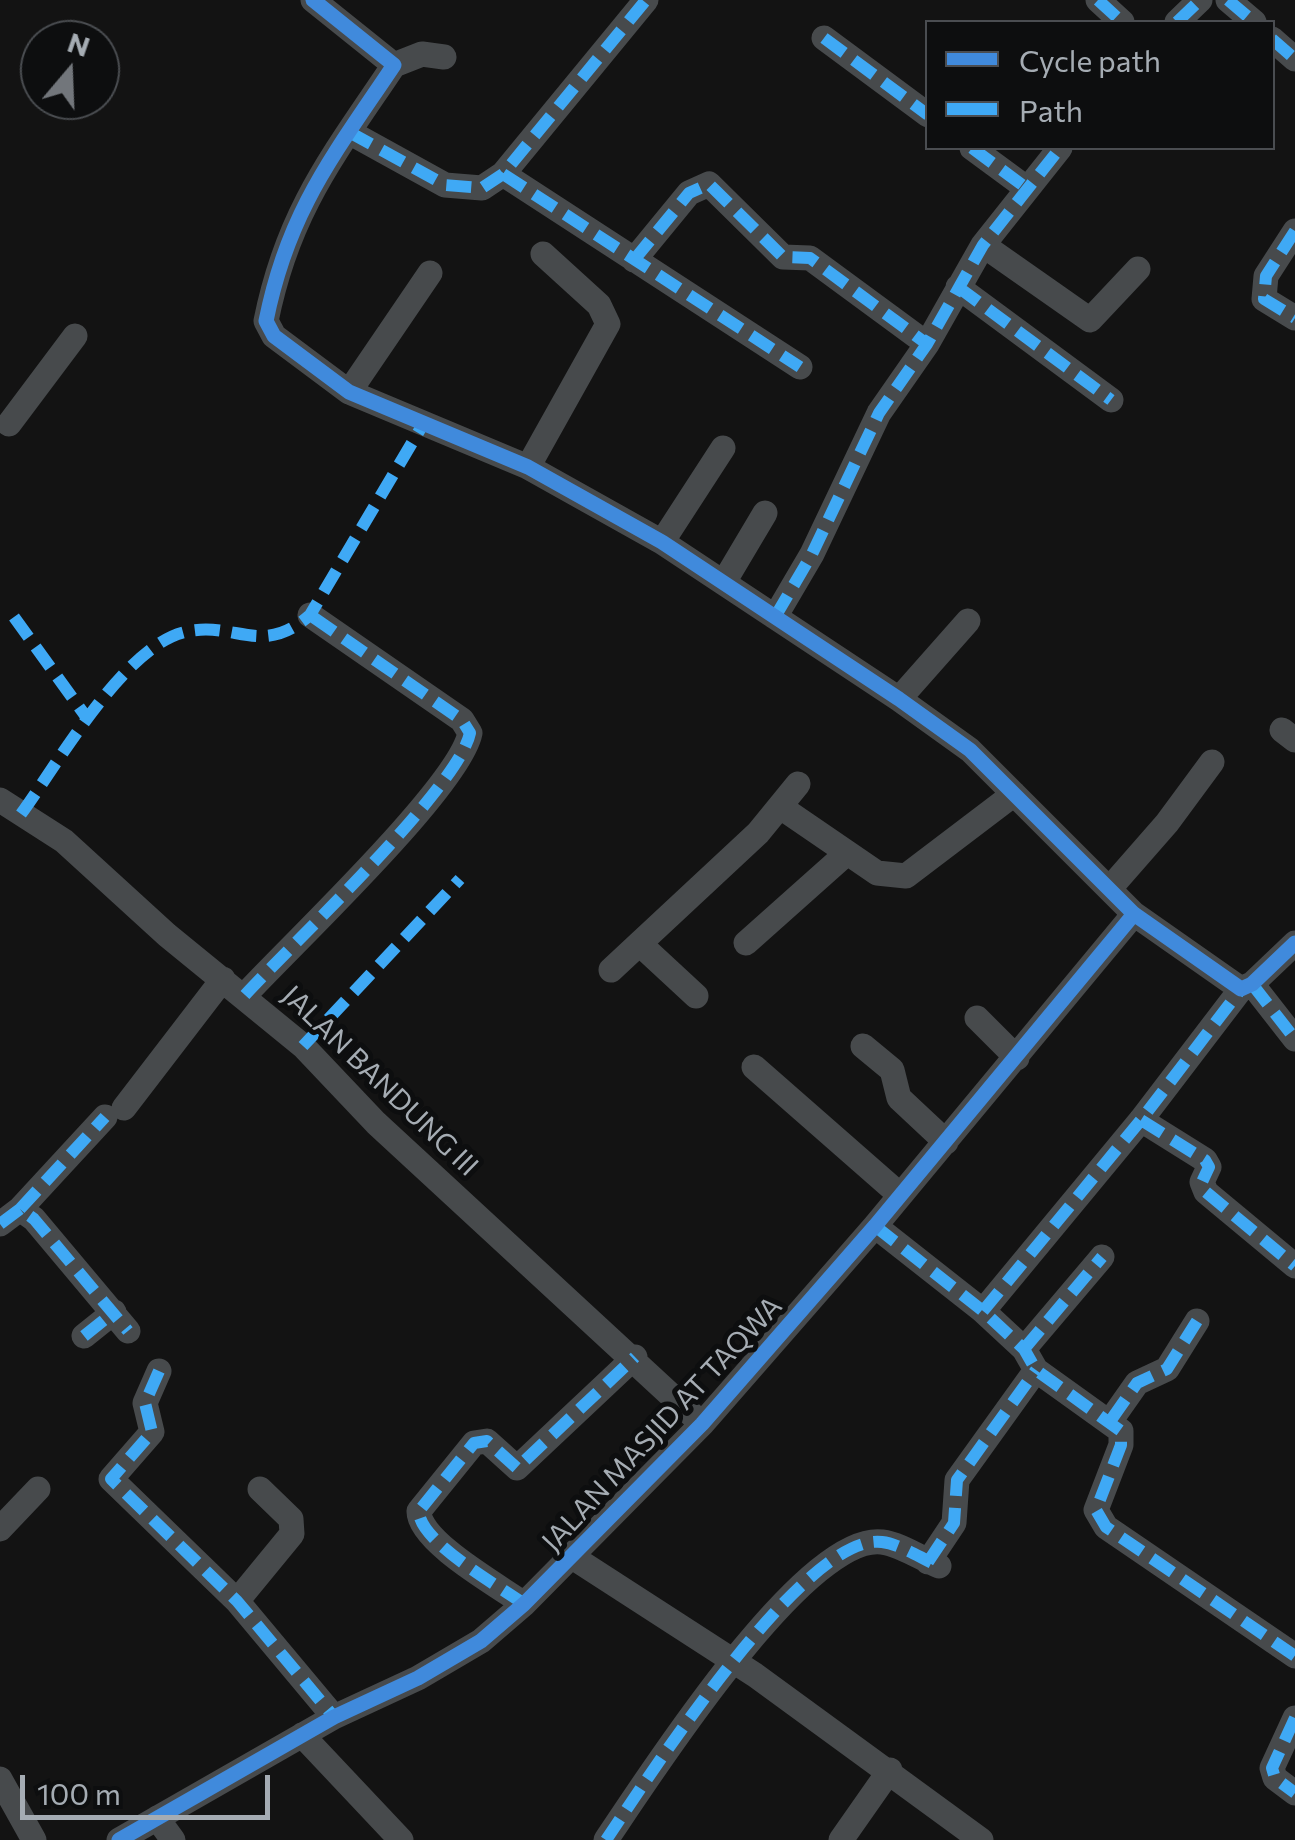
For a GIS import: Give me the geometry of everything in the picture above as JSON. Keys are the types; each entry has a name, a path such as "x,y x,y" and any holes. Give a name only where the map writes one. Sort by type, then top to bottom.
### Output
{"street":[{"path":"313,0 394,66"},
{"path":"349,132 446,185 482,188 503,174 646,0"},
{"path":"1098,0 1120,20"},
{"path":"1180,20 1200,0"},
{"path":"1228,0 1252,20"},
{"path":"824,38 925,113"},
{"path":"1275,41 1295,58"},
{"path":"444,57 422,54 394,66 304,199 276,269 266,321 274,336 350,392 528,468 662,542 899,699 970,750 1134,914 1247,986 1295,1040"},
{"path":"975,150 1025,187"},
{"path":"775,617 812,554 879,413 927,344 982,245 1058,150"},
{"path":"503,174 800,368"},
{"path":"634,260 689,193 700,184 709,184 783,256 810,258 927,344"},
{"path":"1295,231 1266,276 1264,299 1295,318"},
{"path":"982,245 1092,320 1138,269"},
{"path":"528,468 608,324 599,305 543,254"},
{"path":"350,392 430,273"},
{"path":"958,288 1111,400"},
{"path":"3,428 75,336"},
{"path":"662,542 723,448"},
{"path":"724,582 766,513"},
{"path":"245,995 433,796 467,747 470,732 462,720 310,615"},
{"path":"899,699 968,621"},
{"path":"1110,887 1167,823 1212,762"},
{"path":"611,970 642,946 782,808 798,784"},
{"path":"782,808 878,874 906,876 1014,794"},
{"name":"JALAN BANDUNG III","path":"0,800 64,840 168,936 245,995 702,1424"},
{"path":"746,943 847,852"},
{"name":"JALAN MASJID AT TAQWA","path":"119,1840 302,1735 418,1678 482,1641 524,1604 574,1558 702,1424 876,1226 1134,914"},
{"path":"983,1311 1247,986 1295,943"},
{"path":"642,946 696,996"},
{"path":"84,1336 121,1321 69,1256 10,1217 114,1113 223,979"},
{"path":"977,1018 1016,1058"},
{"path":"863,1046 894,1072 899,1098 946,1142"},
{"path":"754,1066 900,1195"},
{"path":"1141,1120 1205,1160 1209,1167 1202,1186 1206,1192 1295,1266"},
{"path":"876,1226 983,1311 1030,1360 1121,1430 1122,1444 1096,1510 1099,1520 1295,1656"},
{"path":"606,1840 734,1661 807,1576 850,1549 882,1542 933,1564 954,1523 957,1480 1030,1360 1102,1257"},
{"path":"1110,1420 1137,1384 1165,1371 1197,1321"},
{"path":"524,1604 466,1565 422,1527 419,1511 474,1443 487,1441 517,1468 634,1357"},
{"path":"159,1371 145,1403 152,1432 111,1479 237,1602 334,1718"},
{"path":"237,1602 292,1534 291,1519 260,1489"},
{"path":"0,1529 38,1490"},
{"path":"574,1558 734,1661 890,1770 981,1840"},
{"path":"1295,1718 1272,1768 1275,1778 1295,1792"},
{"path":"302,1735 401,1840"},
{"path":"841,1840 890,1770"},
{"path":"0,1779 34,1840"},
{"path":"157,1818 174,1840"}],"marked path":[{"path":"349,132 445,185 482,188 503,174 646,0"},
{"path":"1098,0 1120,20"},
{"path":"1179,20 1200,0"},
{"path":"1228,0 1252,20"},
{"path":"824,38 925,113"},
{"path":"1275,42 1295,59"},
{"path":"975,150 1025,187"},
{"path":"775,617 812,554 879,413 927,344 983,245 1058,150"},
{"path":"503,174 800,367"},
{"path":"634,260 689,193 709,184 783,257 810,258 927,344"},
{"path":"1295,231 1266,276 1264,299 1295,318"},
{"path":"958,287 1111,400"},
{"path":"21,814 116,683 162,642 185,632 203,630 277,634 310,615 422,426"},
{"path":"245,995 437,790 459,758 470,733 462,720 310,615"},
{"path":"14,617 87,718"},
{"path":"303,1046 460,879"},
{"path":"1252,984 1295,1039"},
{"path":"983,1311 1141,1120 1241,989"},
{"path":"20,1209 105,1117"},
{"path":"1141,1120 1205,1160 1209,1167 1202,1182 1206,1192 1295,1266"},
{"path":"0,1224 20,1209 34,1219 128,1331"},
{"path":"875,1226 983,1311 1024,1349 1036,1370 1121,1431 1121,1445 1096,1510 1106,1527 1295,1656"},
{"path":"1024,1349 1102,1257"},
{"path":"84,1336 114,1312"},
{"path":"1111,1420 1137,1383 1167,1369 1197,1321"},
{"path":"524,1604 445,1549 422,1523 419,1511 474,1443 487,1441 517,1468 635,1357"},
{"path":"928,1562 954,1523 957,1480 1036,1370"},
{"path":"159,1371 145,1403 152,1432 111,1479 237,1601 334,1717"},
{"path":"606,1840 731,1664 812,1576 850,1549 882,1542 939,1566"},
{"path":"1295,1718 1272,1768 1275,1778 1295,1793"}],"cycle path":[{"path":"313,0 394,65 332,157 300,216 275,282 266,321 274,336 349,392 528,467 662,542 899,699 970,750 1134,914 1241,989 1252,984 1295,943"},
{"path":"119,1840 334,1717 418,1678 481,1641 524,1604 702,1424 875,1226 1134,914"}]}
